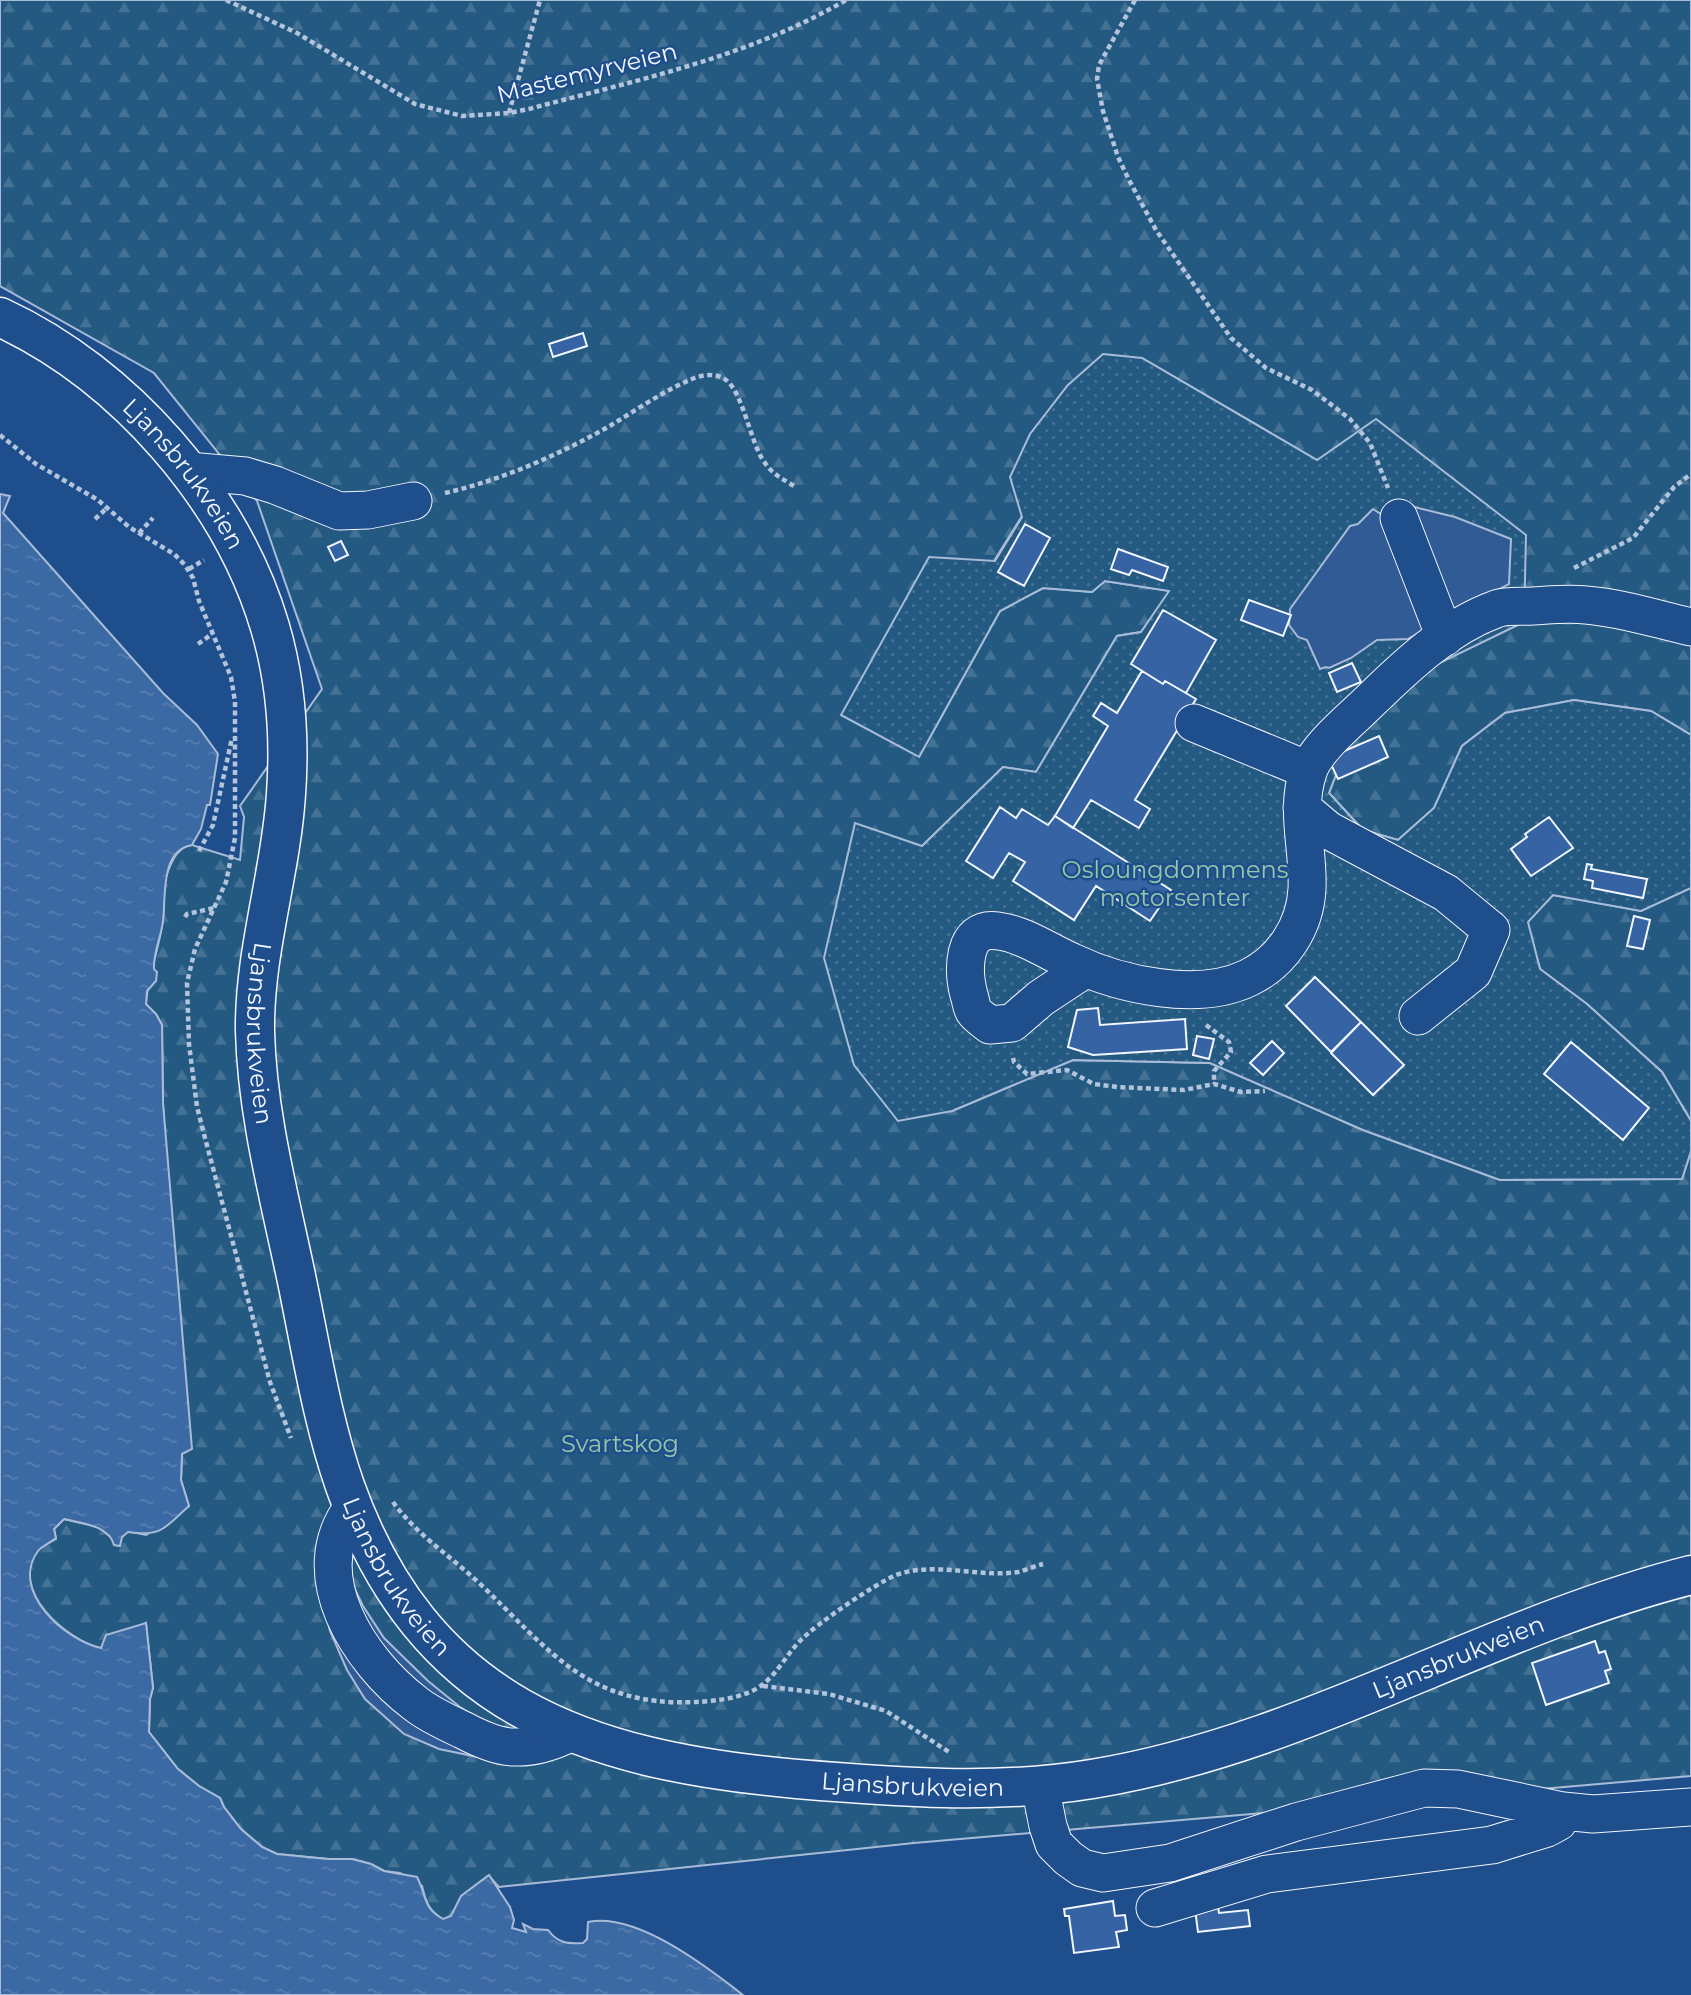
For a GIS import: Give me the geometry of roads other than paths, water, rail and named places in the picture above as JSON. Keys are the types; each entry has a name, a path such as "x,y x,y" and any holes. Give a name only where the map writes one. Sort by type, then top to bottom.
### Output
{"main road":[{"name":"Ljansbrukveien","path":"0,317 39,336 72,357 102,381 159,437 188,471 217,514 244,561 258,593 271,631 280,671 288,748 286,798 257,984 255,1028 258,1074 316,1376 337,1461 370,1500 383,1570 429,1635 483,1684 510,1703 570,1733 600,1744 681,1763 782,1777 903,1787 1040,1786 1134,1771 1227,1745 1327,1710 1575,1612 1691,1575"}],"lane":[{"path":"188,471 245,476 339,510 368,510 413,501"},
{"path":"1399,518 1446,636"},
{"path":"1085,969 1041,998 1012,1023 990,1025 974,1011 968,990 966,952 974,939 984,932 997,930 1019,937 1085,969 1131,984 1190,989 1233,984 1261,971 1289,944 1297,930 1307,890 1302,808 1308,770 1337,732 1405,667 1446,636 1498,608 1587,605 1691,627"},
{"path":"1194,723 1308,770"},
{"path":"1302,808 1328,830 1446,893 1491,929 1473,972 1418,1016"},
{"path":"370,1500 341,1522 336,1538 334,1585 353,1632 390,1681 417,1705 472,1734 498,1744 512,1747 541,1745 570,1733"},
{"path":"1040,1786 1054,1844 1082,1868 1103,1872 1170,1863 1296,1822 1424,1788 1458,1790 1563,1811 1593,1814 1691,1807"},
{"path":"1155,1908 1267,1874 1492,1845 1547,1828 1558,1822 1563,1811"}],"water":[{"path":"0,494 10,496 3,513 163,693 197,725 218,754 210,805 207,805 201,829 192,845 174,856 170,865 165,888 163,921 155,957 156,981 147,991 146,1004 162,1025 163,1103 192,1449 182,1454 181,1480 189,1506 156,1532 128,1532 122,1537 120,1546 114,1545 111,1538 100,1529 64,1519 54,1529 56,1538 38,1551 31,1566 31,1582 36,1597 45,1611 72,1635 101,1648 106,1635 146,1623 153,1688 149,1732 178,1769 220,1798 241,1829 262,1847 277,1854 352,1859 384,1871 417,1877 431,1910 443,1919 451,1916 461,1896 489,1875 510,1907 514,1920 512,1928 526,1932 523,1924 533,1929 548,1930 563,1942 583,1943 587,1939 588,1922 607,1921 627,1925 670,1944 743,1995 0,1995"}],"park label":[{"name":"Osloungdommens motorsenter","path":"1175,884"},
{"name":"Svartskog","path":"620,1444"}]}
